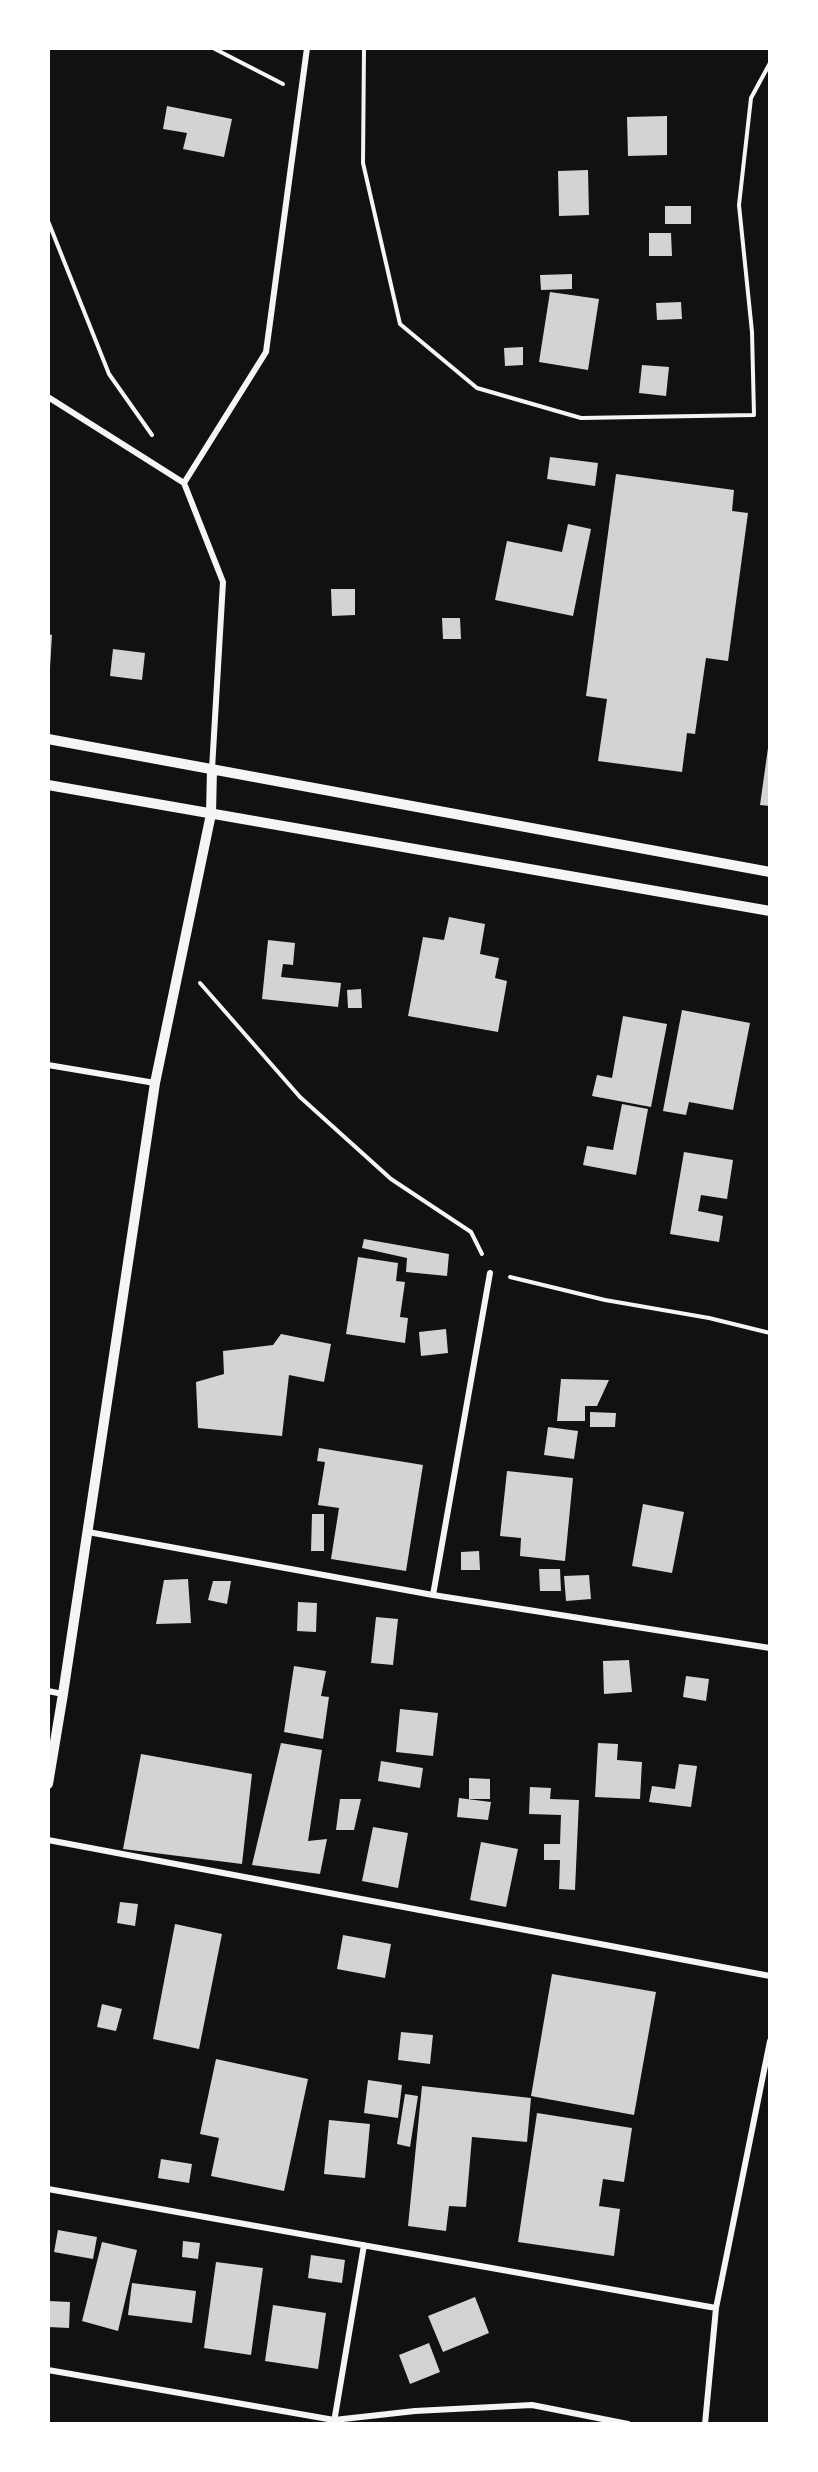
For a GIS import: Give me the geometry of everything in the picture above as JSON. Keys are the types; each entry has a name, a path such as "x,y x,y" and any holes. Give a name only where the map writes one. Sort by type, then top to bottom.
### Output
{"street":[{"path":"184,483 266,352 299,92 307,48"},
{"path":"48,397 184,483 223,582 211,814 155,1083 48,1784"},
{"path":"48,740 770,872"},
{"path":"48,784 770,911"},
{"path":"48,1065 155,1083"},
{"path":"433,1595 490,1273"},
{"path":"88,1532 433,1595 770,1648"},
{"path":"48,1691 63,1694"},
{"path":"48,1840 770,1976"},
{"path":"705,2424 716,2308 770,2041"},
{"path":"48,2189 716,2308"},
{"path":"334,2422 364,2245"},
{"path":"48,2370 334,2422 415,2411 532,2405 628,2424"}],"path":[{"path":"213,48 299,92"},
{"path":"364,48 363,163 400,324 477,388 581,418 754,415 752,332 739,205 751,98 770,63"},
{"path":"48,221 109,374 153,437"},
{"path":"180,960 300,1097 391,1179 471,1232 490,1273 770,1333"}],"building":[{"path":"167,106 232,119 224,157 183,149 187,133 163,129"},
{"path":"667,116 667,155 628,156 627,117"},
{"path":"588,170 589,215 559,216 558,171"},
{"path":"665,206 691,206 691,224 665,224"},
{"path":"649,233 671,233 672,256 649,256"},
{"path":"572,274 572,289 541,290 540,275"},
{"path":"550,292 599,299 588,370 539,362"},
{"path":"681,302 682,319 657,320 656,303"},
{"path":"523,347 523,365 505,366 504,348"},
{"path":"642,365 669,367 666,396 639,393"},
{"path":"550,457 598,463 595,486 547,479"},
{"path":"616,474 734,490 732,511 748,513 728,661 706,658 695,734 687,733 682,772 598,761 607,699 586,696"},
{"path":"568,524 591,529 573,616 495,600 507,541 562,552"},
{"path":"331,589 355,589 355,615 332,616"},
{"path":"442,618 460,618 461,639 443,639"},
{"path":"48,634 52,635 50,668 48,668"},
{"path":"113,649 145,653 142,680 110,676"},
{"path":"770,741 770,806 760,805"},
{"path":"449,917 485,924 480,954 499,958 495,978 507,981 498,1032 408,1016 423,937 444,940"},
{"path":"268,940 295,943 293,965 283,964 281,977 341,983 338,1007 262,999"},
{"path":"361,989 362,1008 348,1008 347,990"},
{"path":"682,1010 750,1023 733,1110 689,1102 686,1115 663,1111"},
{"path":"623,1016 667,1024 651,1107 592,1096 597,1075 612,1078"},
{"path":"622,1104 648,1109 636,1175 583,1165 587,1146 613,1150"},
{"path":"684,1152 733,1160 727,1199 701,1195 698,1211 723,1216 719,1242 670,1234"},
{"path":"364,1239 449,1254 447,1276 406,1272 407,1258 362,1248"},
{"path":"358,1257 398,1263 396,1281 405,1282 400,1317 408,1318 405,1343 346,1334"},
{"path":"446,1329 448,1353 421,1356 419,1332"},
{"path":"281,1334 331,1344 324,1382 289,1375 282,1436 198,1428 196,1382 224,1374 223,1351 273,1345"},
{"path":"561,1379 609,1380 597,1406 585,1406 585,1421 557,1421"},
{"path":"590,1412 616,1413 615,1427 590,1427"},
{"path":"548,1427 578,1431 574,1459 544,1455"},
{"path":"319,1448 423,1465 406,1571 331,1559 339,1508 318,1505 325,1462 317,1461"},
{"path":"507,1471 573,1478 565,1561 520,1556 521,1538 500,1536"},
{"path":"643,1504 684,1512 672,1573 632,1566"},
{"path":"312,1514 324,1514 324,1551 311,1551"},
{"path":"479,1551 480,1570 461,1570 461,1552"},
{"path":"539,1569 560,1569 561,1591 540,1591"},
{"path":"589,1575 591,1599 566,1601 564,1576"},
{"path":"188,1579 191,1623 156,1624 164,1580"},
{"path":"213,1581 231,1581 227,1604 208,1600"},
{"path":"298,1602 317,1603 316,1632 297,1631"},
{"path":"376,1617 398,1619 393,1665 371,1663"},
{"path":"629,1660 632,1692 604,1694 603,1661"},
{"path":"294,1666 326,1671 321,1696 329,1697 323,1739 284,1732"},
{"path":"686,1676 709,1679 706,1701 683,1697"},
{"path":"400,1709 438,1713 433,1756 396,1752"},
{"path":"281,1743 322,1750 308,1841 327,1839 320,1874 252,1865"},
{"path":"598,1743 618,1744 617,1760 642,1762 640,1799 595,1797"},
{"path":"141,1754 252,1774 242,1864 123,1849"},
{"path":"381,1761 423,1768 420,1788 378,1781"},
{"path":"679,1764 697,1766 691,1807 649,1802 652,1786 675,1789"},
{"path":"469,1778 490,1779 490,1799 469,1799"},
{"path":"530,1787 551,1788 550,1799 579,1800 575,1890 559,1889 560,1860 544,1860 544,1844 560,1844 561,1815 529,1814"},
{"path":"459,1798 491,1802 488,1820 457,1817"},
{"path":"340,1799 361,1799 354,1830 336,1830"},
{"path":"373,1827 408,1833 398,1888 362,1881"},
{"path":"481,1842 518,1849 506,1907 470,1900"},
{"path":"120,1902 138,1904 135,1926 117,1923"},
{"path":"175,1924 222,1934 199,2049 153,2039"},
{"path":"343,1935 391,1944 385,1978 337,1969"},
{"path":"552,1974 656,1992 634,2115 531,2096"},
{"path":"102,2004 122,2009 116,2031 97,2027"},
{"path":"401,2032 433,2035 430,2064 398,2060"},
{"path":"216,2059 308,2079 284,2191 211,2176 219,2138 200,2134"},
{"path":"368,2080 402,2085 398,2118 364,2113"},
{"path":"422,2086 531,2098 527,2142 472,2137 466,2207 449,2206 446,2231 408,2226"},
{"path":"405,2094 418,2096 410,2147 397,2144"},
{"path":"537,2113 632,2128 624,2182 603,2179 599,2206 620,2209 614,2256 518,2242"},
{"path":"329,2120 370,2124 365,2178 324,2174"},
{"path":"161,2159 192,2164 189,2183 158,2178"},
{"path":"58,2230 97,2237 93,2259 54,2252"},
{"path":"183,2241 200,2243 198,2259 182,2257"},
{"path":"102,2242 137,2250 118,2331 82,2321"},
{"path":"311,2255 345,2260 342,2283 308,2278"},
{"path":"216,2262 263,2268 251,2355 204,2348"},
{"path":"132,2283 196,2291 192,2323 128,2315"},
{"path":"475,2297 489,2333 443,2352 428,2316"},
{"path":"49,2301 70,2302 69,2328 48,2327"},
{"path":"273,2305 326,2313 318,2369 265,2361"},
{"path":"429,2343 440,2372 410,2384 399,2355"}]}
